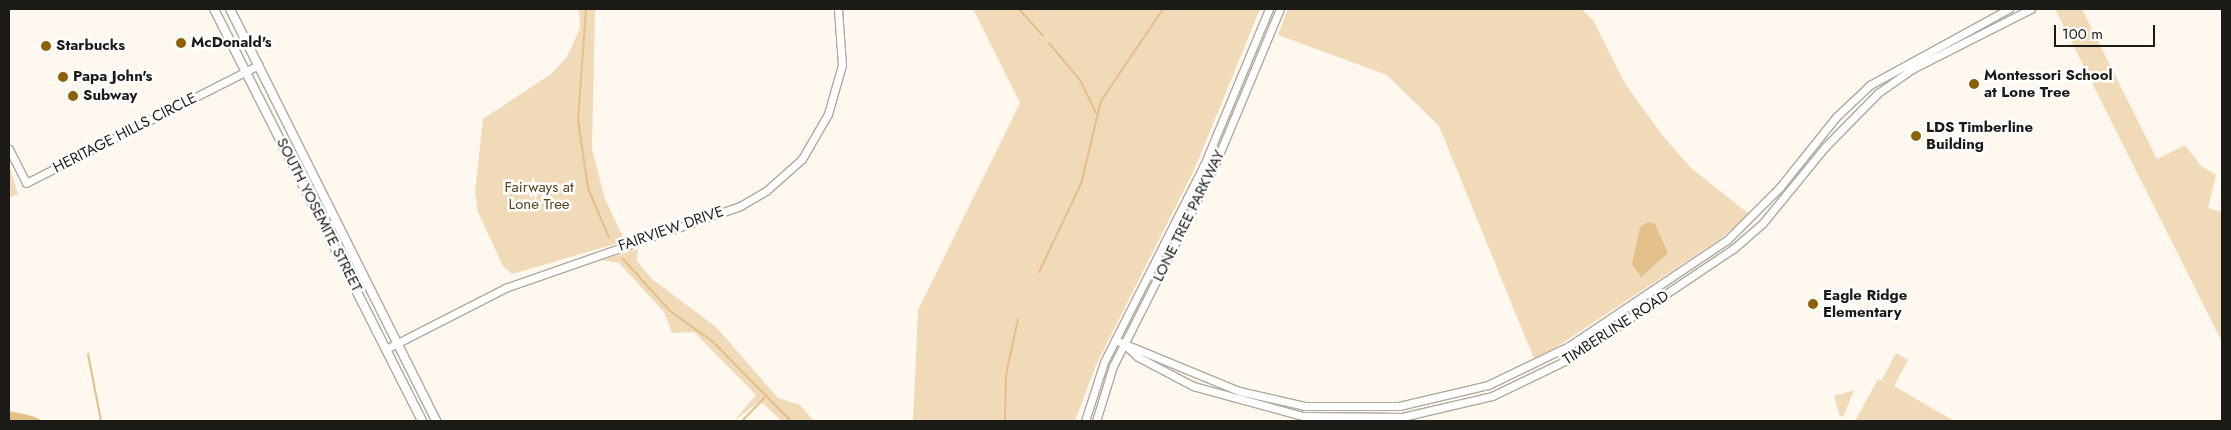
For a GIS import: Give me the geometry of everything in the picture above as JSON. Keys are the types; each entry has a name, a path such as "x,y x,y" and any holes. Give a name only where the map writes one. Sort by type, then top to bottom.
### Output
{"main road":[{"name":"SOUTH YOSEMITE STREET","path":"214,9 422,421"},
{"name":"SOUTH YOSEMITE STREET","path":"230,9 436,421"}],"street":[{"name":"FAIRVIEW DRIVE","path":"386,349 504,288 740,206 766,191 802,159 828,114 842,65 838,9"},
{"name":"LONE TREE PARKWAY","path":"1085,421 1115,340 1204,165 1269,9"},
{"name":"LONE TREE PARKWAY","path":"1096,421 1124,344 1213,169 1280,9"},
{"name":"TIMBERLINE ROAD","path":"1115,340 1239,391 1327,408 1422,403 1514,376 1569,346 1732,236 1780,187 1836,118 1870,85 1930,48 2008,9"},
{"name":"TIMBERLINE ROAD","path":"1124,344 1138,357 1193,386 1303,416 1402,417 1492,396 1569,359 1733,249 1762,224 1830,141 1878,94 1912,69 2031,9"},
{"name":"HERITAGE HILLS CIRCLE","path":"9,149 26,183 259,65"}],"green space":[{"name":"Fairways at Lone Tree","path":"579,9 595,9 592,149 605,199 632,251 638,249 637,261 652,279 716,327 778,398 800,405 814,421 782,421 760,401 734,421 756,395 694,332 672,333 664,312 619,263 602,260 628,252 622,242 512,274 503,266 478,212 475,192 483,119 551,74 567,57 580,28"},
{"path":"973,9 1260,9 1195,168 1096,365 1075,421 913,421 918,310 1020,103"},
{"path":"1288,9 1582,9 1594,22 1624,82 1662,135 1691,168 1749,214 1720,239 1535,361 1439,126 1387,75 1278,35"},
{"path":"2055,9 2082,9 2157,159 2185,145 2201,166 2216,175 2208,208 2222,212 2222,342"},
{"path":"9,165 18,194 9,198"},
{"path":"1896,353 1908,360 1894,386 1954,421 1855,421 1878,379 1893,386 1882,380"},
{"path":"1854,390 1844,415 1840,417 1834,396"}],"shaded area":[{"path":"1648,222 1655,224 1668,253 1641,277 1632,264 1640,227"},
{"path":"9,411 32,416 43,421 9,421"}],"waterway":[{"path":"586,9 578,120 588,188 609,238"},
{"path":"1019,9 1043,36"},
{"path":"1039,272 1081,184 1101,101 1163,9"},
{"path":"1049,43 1080,80 1096,113"},
{"path":"623,259 670,311 712,341 791,421"},
{"path":"1005,421 1006,375 1018,319"},
{"path":"88,354 101,421"},
{"path":"742,421 764,398"}],"place":[{"name":"McDonald's","path":"181,43"},
{"name":"Starbucks","path":"46,46"},
{"name":"Papa John's","path":"63,77"},
{"name":"Montessori School at Lone Tree","path":"1974,84"},
{"name":"Subway","path":"73,96"},
{"name":"LDS Timberline Building","path":"1916,136"},
{"name":"Eagle Ridge Elementary","path":"1813,304"}]}
